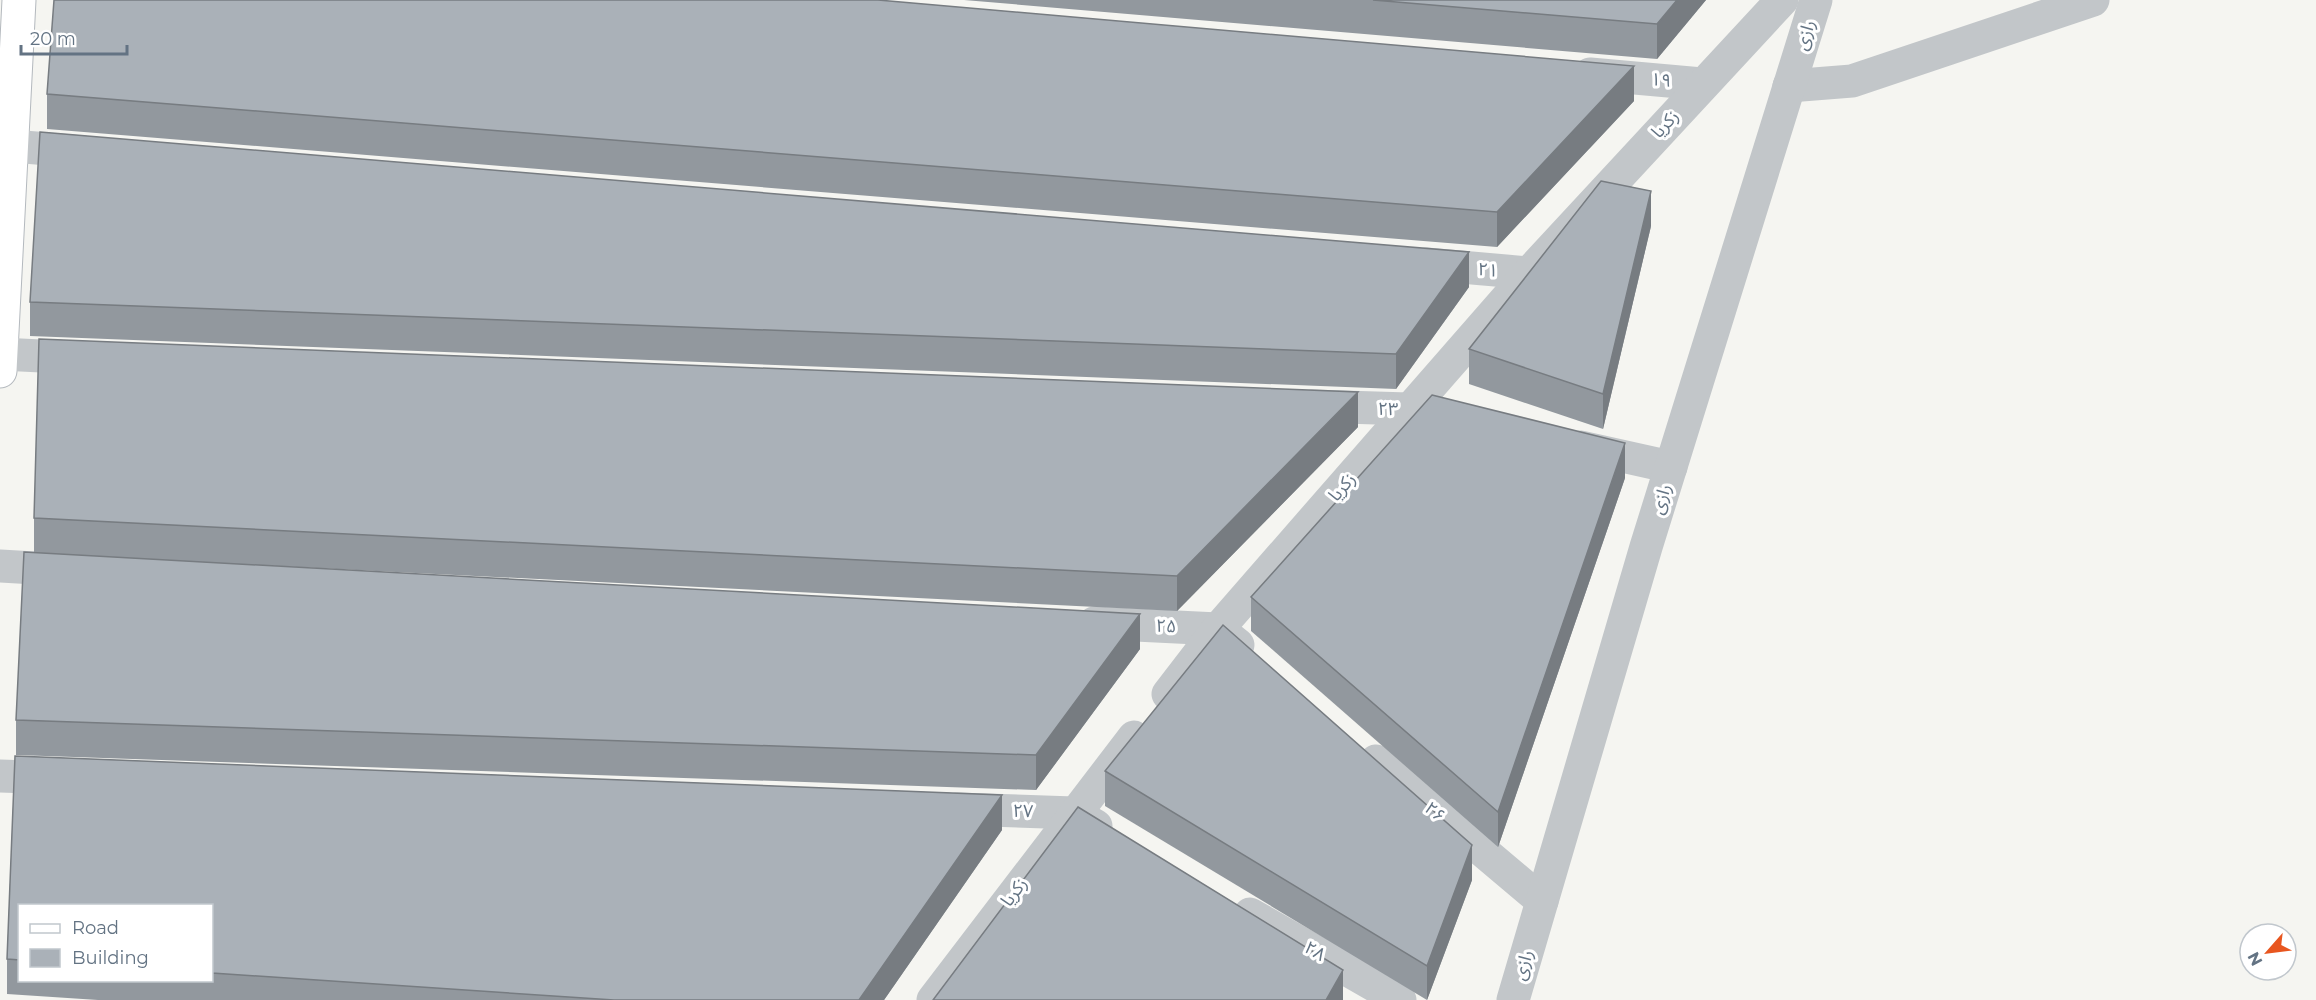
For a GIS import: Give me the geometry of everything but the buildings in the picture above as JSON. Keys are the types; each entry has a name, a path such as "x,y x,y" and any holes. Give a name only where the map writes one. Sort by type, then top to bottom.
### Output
{"main road":[{"path":"0,360 6,146 19,0"}],"street":[{"name":"زکریا","path":"933,1000 1074,813 1218,629 1529,273 1782,0"},
{"name":"رازی","path":"1513,1000 1671,467 1816,0"},
{"path":"1789,86 1852,81 2093,0"},
{"name":"۱۹","path":"1559,71 1702,84"},
{"path":"6,146 107,154"},
{"name":"۲۱","path":"1397,262 1529,273"},
{"path":"0,360 108,359"},
{"name":"۲۳","path":"1277,404 1408,410 1465,422"},
{"path":"1557,442 1671,467"},
{"path":"0,566 96,571"},
{"name":"۲۵","path":"1063,621 1218,629"},
{"path":"1218,629 1263,667"},
{"name":"۲۶","path":"1353,742 1542,901"},
{"path":"0,776 84,779"},
{"name":"۲۷","path":"931,808 1074,813"},
{"path":"1074,813 1125,842"},
{"name":"۲۸","path":"1227,900 1400,1000"}]}
